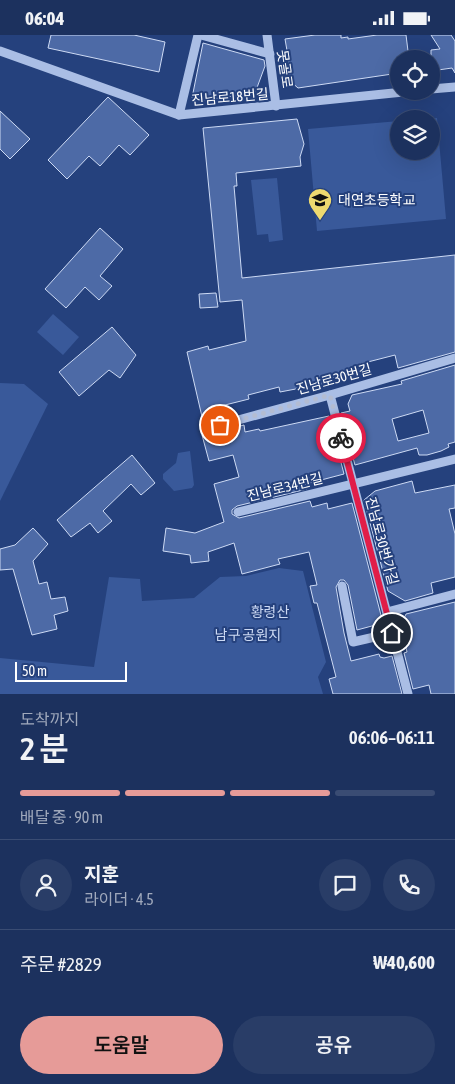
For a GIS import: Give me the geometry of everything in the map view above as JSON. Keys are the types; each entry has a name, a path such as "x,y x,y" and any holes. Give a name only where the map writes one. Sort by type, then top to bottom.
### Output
{"street":[{"path":"179,115 199,35 270,54"},
{"name":"못골로","path":"267,35 276,106"},
{"name":"진남로18번길","path":"0,51 179,115 390,94"},
{"path":"440,88 455,87"},
{"name":"진남로30번길","path":"220,425 330,395 455,357"},
{"name":"진남로30번가길","path":"330,395 408,694"},
{"name":"진남로34번길","path":"238,512 455,459"},
{"path":"342,585 353,642 392,633"},
{"path":"387,612 455,594"}],"green space":[{"path":"390,122 390,160 440,160 440,152 446,219 317,231 308,129"},
{"path":"277,178 283,240 269,242 268,234 257,235 251,180"},
{"path":"53,314 79,337 63,355 37,332"},
{"path":"0,383 24,384 48,404 0,501"},
{"path":"190,451 194,485 192,488 174,491 163,479 163,474 176,463 178,453"},
{"name":"남구 공원지","path":"279,568 303,571 326,662 318,677 323,694 0,694 0,658 94,667 109,577 140,579 142,601 194,598 220,577 246,576"}],"building":[{"path":"51,35 134,35 165,42 159,72 48,48"},
{"path":"315,35 341,35 341,38 348,37 348,39 377,35 406,35 408,50 390,50 390,74 298,88 289,80 287,67 290,68 285,39"},
{"path":"431,35 451,35 455,41 455,73 452,68 440,70 440,50 431,50 440,49"},
{"path":"203,43 264,60 265,66 255,93 206,100 192,98"},
{"path":"108,97 149,135 130,155 119,145 100,166 89,156 67,179 48,160"},
{"path":"0,111 30,139 10,159 0,149"},
{"path":"297,119 304,144 300,157 301,166 236,173 237,186 234,186 242,278 455,255 455,352 398,368 395,355 360,364 361,371 327,379 327,383 280,392 279,387 248,395 249,399 217,407 220,419 215,421 214,426 216,430 221,431 244,425 245,432 259,429 260,431 329,416 344,474 306,484 307,489 237,506 232,510 232,514 239,518 310,501 312,507 327,503 328,509 352,503 383,623 357,630 348,585 344,580 340,580 336,587 351,661 379,654 380,657 384,658 392,656 402,694 333,694 329,679 336,677 317,603 314,603 310,586 317,585 309,552 278,559 280,564 242,574 234,543 208,552 209,561 191,563 190,555 163,551 166,528 195,533 224,522 214,484 239,477 233,455 209,461 202,435 206,434 187,352 208,346 209,350 246,341 242,300 220,302 203,128"},
{"path":"100,228 123,249 100,276 112,286 99,300 85,287 66,308 45,289"},
{"path":"216,293 218,307 200,308 199,294"},
{"path":"112,327 136,355 120,378 109,370 79,396 59,372"},
{"path":"455,365 455,442 448,444 449,447 441,451 427,455 419,455 417,448 355,465 341,413 350,411 348,404 352,395 402,384 401,381","holes":["423,410 429,433 398,441 392,419"]},
{"path":"132,455 155,483 141,495 131,484 103,511 112,521 98,533 90,523 71,537 57,520"},
{"path":"412,481 415,493 455,485 455,508 449,509 455,534 455,577 431,583 433,593 405,601 388,591 364,500 375,491"},
{"path":"33,528 48,544 33,561 39,584 47,582 51,599 65,597 68,611 54,615 57,629 32,635 13,569 0,570 0,549 15,545"},
{"path":"455,602 455,694 431,694 429,685 413,689 404,653 407,652 401,625 406,614"}],"way so far":[{"path":"220,425 330,395 341,438"}],"place":[{"name":"대연초등학교","path":"320,221"}],"route":[{"path":"341,438 392,633"}],"park label":[{"name":"황령산","path":"270,612"}]}
